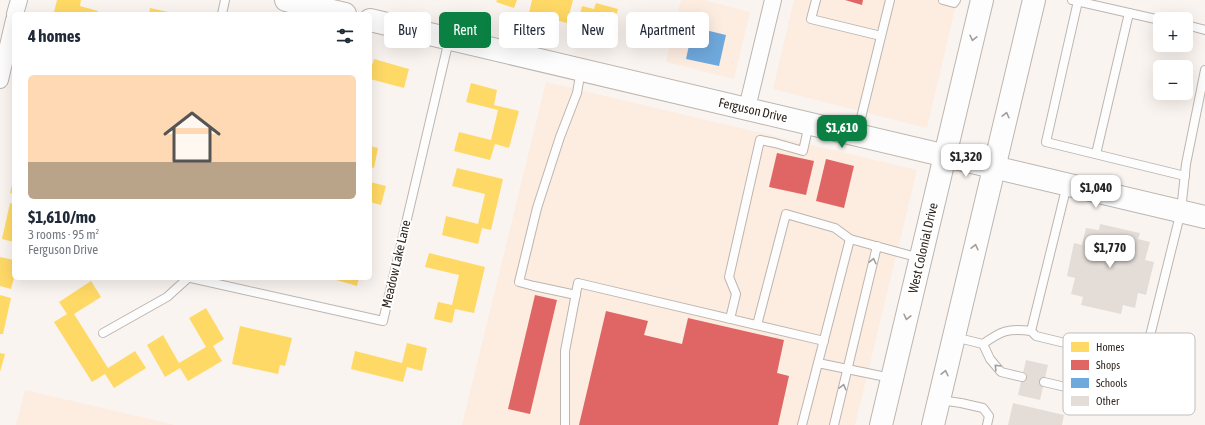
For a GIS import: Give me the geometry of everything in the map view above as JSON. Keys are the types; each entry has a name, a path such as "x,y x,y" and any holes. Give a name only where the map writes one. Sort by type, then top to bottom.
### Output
{"main road":[{"path":"286,0 337,12"},
{"name":"West Colonial Drive","path":"881,425 945,156 979,0"},
{"path":"933,425 1034,0"},
{"name":"Ferguson Drive","path":"372,20 439,36"},
{"name":"Ferguson Drive","path":"491,48 1205,217"}],"street":[{"path":"16,12 19,0"},
{"path":"747,108 773,0"},
{"path":"0,80 12,29"}],"lane":[{"path":"222,12 225,0"},
{"path":"816,0 811,19 881,36"},
{"path":"857,135 890,0"},
{"path":"943,0 954,2 956,0"},
{"path":"1153,18 1075,1 1046,142 1185,176"},
{"path":"1096,154 1129,13"},
{"path":"1193,27 1205,30"},
{"name":"Meadow Lake Lane","path":"198,280 383,321 447,48"},
{"path":"576,295 519,282 537,208 560,137 577,93 581,69"},
{"path":"1151,333 1181,212 1186,164 1205,70"},
{"path":"730,319 736,294 729,277 760,140 775,142 803,151 809,123"},
{"path":"1031,330 1067,184"},
{"path":"757,325 786,214 835,228 850,239 921,258"},
{"path":"802,425 850,239"},
{"path":"834,425 877,246"},
{"path":"103,333 167,297 187,280"},
{"path":"565,425 565,351 578,283 824,341"},
{"path":"982,344 1004,331 1031,330"},
{"path":"1031,330 1036,336 1063,343"},
{"path":"954,336 982,344 990,359 1001,372 1022,378"},
{"path":"818,363 892,378"},
{"path":"1044,382 1063,386"},
{"path":"939,400 983,408 990,416 987,425"}],"shaded area":[{"path":"681,0 704,0 750,12 734,79 666,62 669,48 709,48 709,12 678,12"},
{"path":"794,0 957,0 927,128 773,89"},
{"path":"546,82 917,170 855,425 462,425"},
{"path":"25,390 175,425 16,425"}],"building: Homes":[{"path":"57,0 81,0 80,6 98,11 98,12 54,12"},
{"path":"497,0 517,0 514,8 496,2"},
{"path":"532,0 573,0 570,12 567,12 567,23 559,21 559,12 529,12"},
{"path":"596,3 618,9 617,12 581,12 582,6 594,9"},
{"path":"150,8 168,12 149,12"},
{"path":"374,59 409,69 404,88 372,80 372,66"},
{"path":"471,83 497,90 494,105 519,111 509,148 495,144 490,160 454,151 459,132 491,140 498,110 466,102"},
{"path":"372,146 378,148 374,168 372,168"},
{"path":"457,168 503,179 491,230 482,228 478,244 442,235 446,216 478,224 485,194 452,186"},
{"path":"372,182 386,186 381,205 372,203"},
{"path":"10,203 12,204 12,242 2,239"},
{"path":"429,253 485,267 474,313 455,309 452,323 434,319 438,302 452,305 459,275 425,267"},
{"path":"0,257 12,260 12,280 13,280 11,289 0,286"},
{"path":"336,280 358,280 357,286"},
{"path":"91,281 101,297 74,314 108,368 135,351 146,368 114,388 105,374 92,382 54,322 67,314 59,302"},
{"path":"0,295 11,298 3,334 0,334"},
{"path":"206,308 224,339 213,346 222,361 188,381 180,368 165,377 147,345 163,335 179,363 206,347 189,318"},
{"path":"240,326 292,338 285,366 280,365 278,374 232,364"},
{"path":"407,343 427,348 422,371 407,367 403,382 351,369 355,351 402,363"},
{"path":"0,353 5,354 0,372"}],"building: Shops":[{"path":"845,0 863,0 862,5"},
{"path":"777,153 814,161 806,195 769,187"},
{"path":"826,159 854,166 844,208 816,201"},
{"path":"535,295 557,300 530,414 508,409"},
{"path":"606,311 648,321 644,335 682,344 688,318 784,340 777,373 789,376 778,425 579,425"}],"building: Schools":[{"path":"709,31 726,35 719,66 686,59 688,48 709,48"}],"building: Other":[{"path":"1100,224 1140,233 1138,239 1150,242 1145,260 1154,262 1146,295 1138,293 1135,308 1123,305 1121,314 1081,305 1083,297 1071,294 1075,278 1067,276 1074,243 1082,245 1086,228 1099,230"},
{"path":"1026,360 1048,365 1040,400 1018,395"},
{"path":"1013,403 1064,415 1062,425 1008,425"}]}
